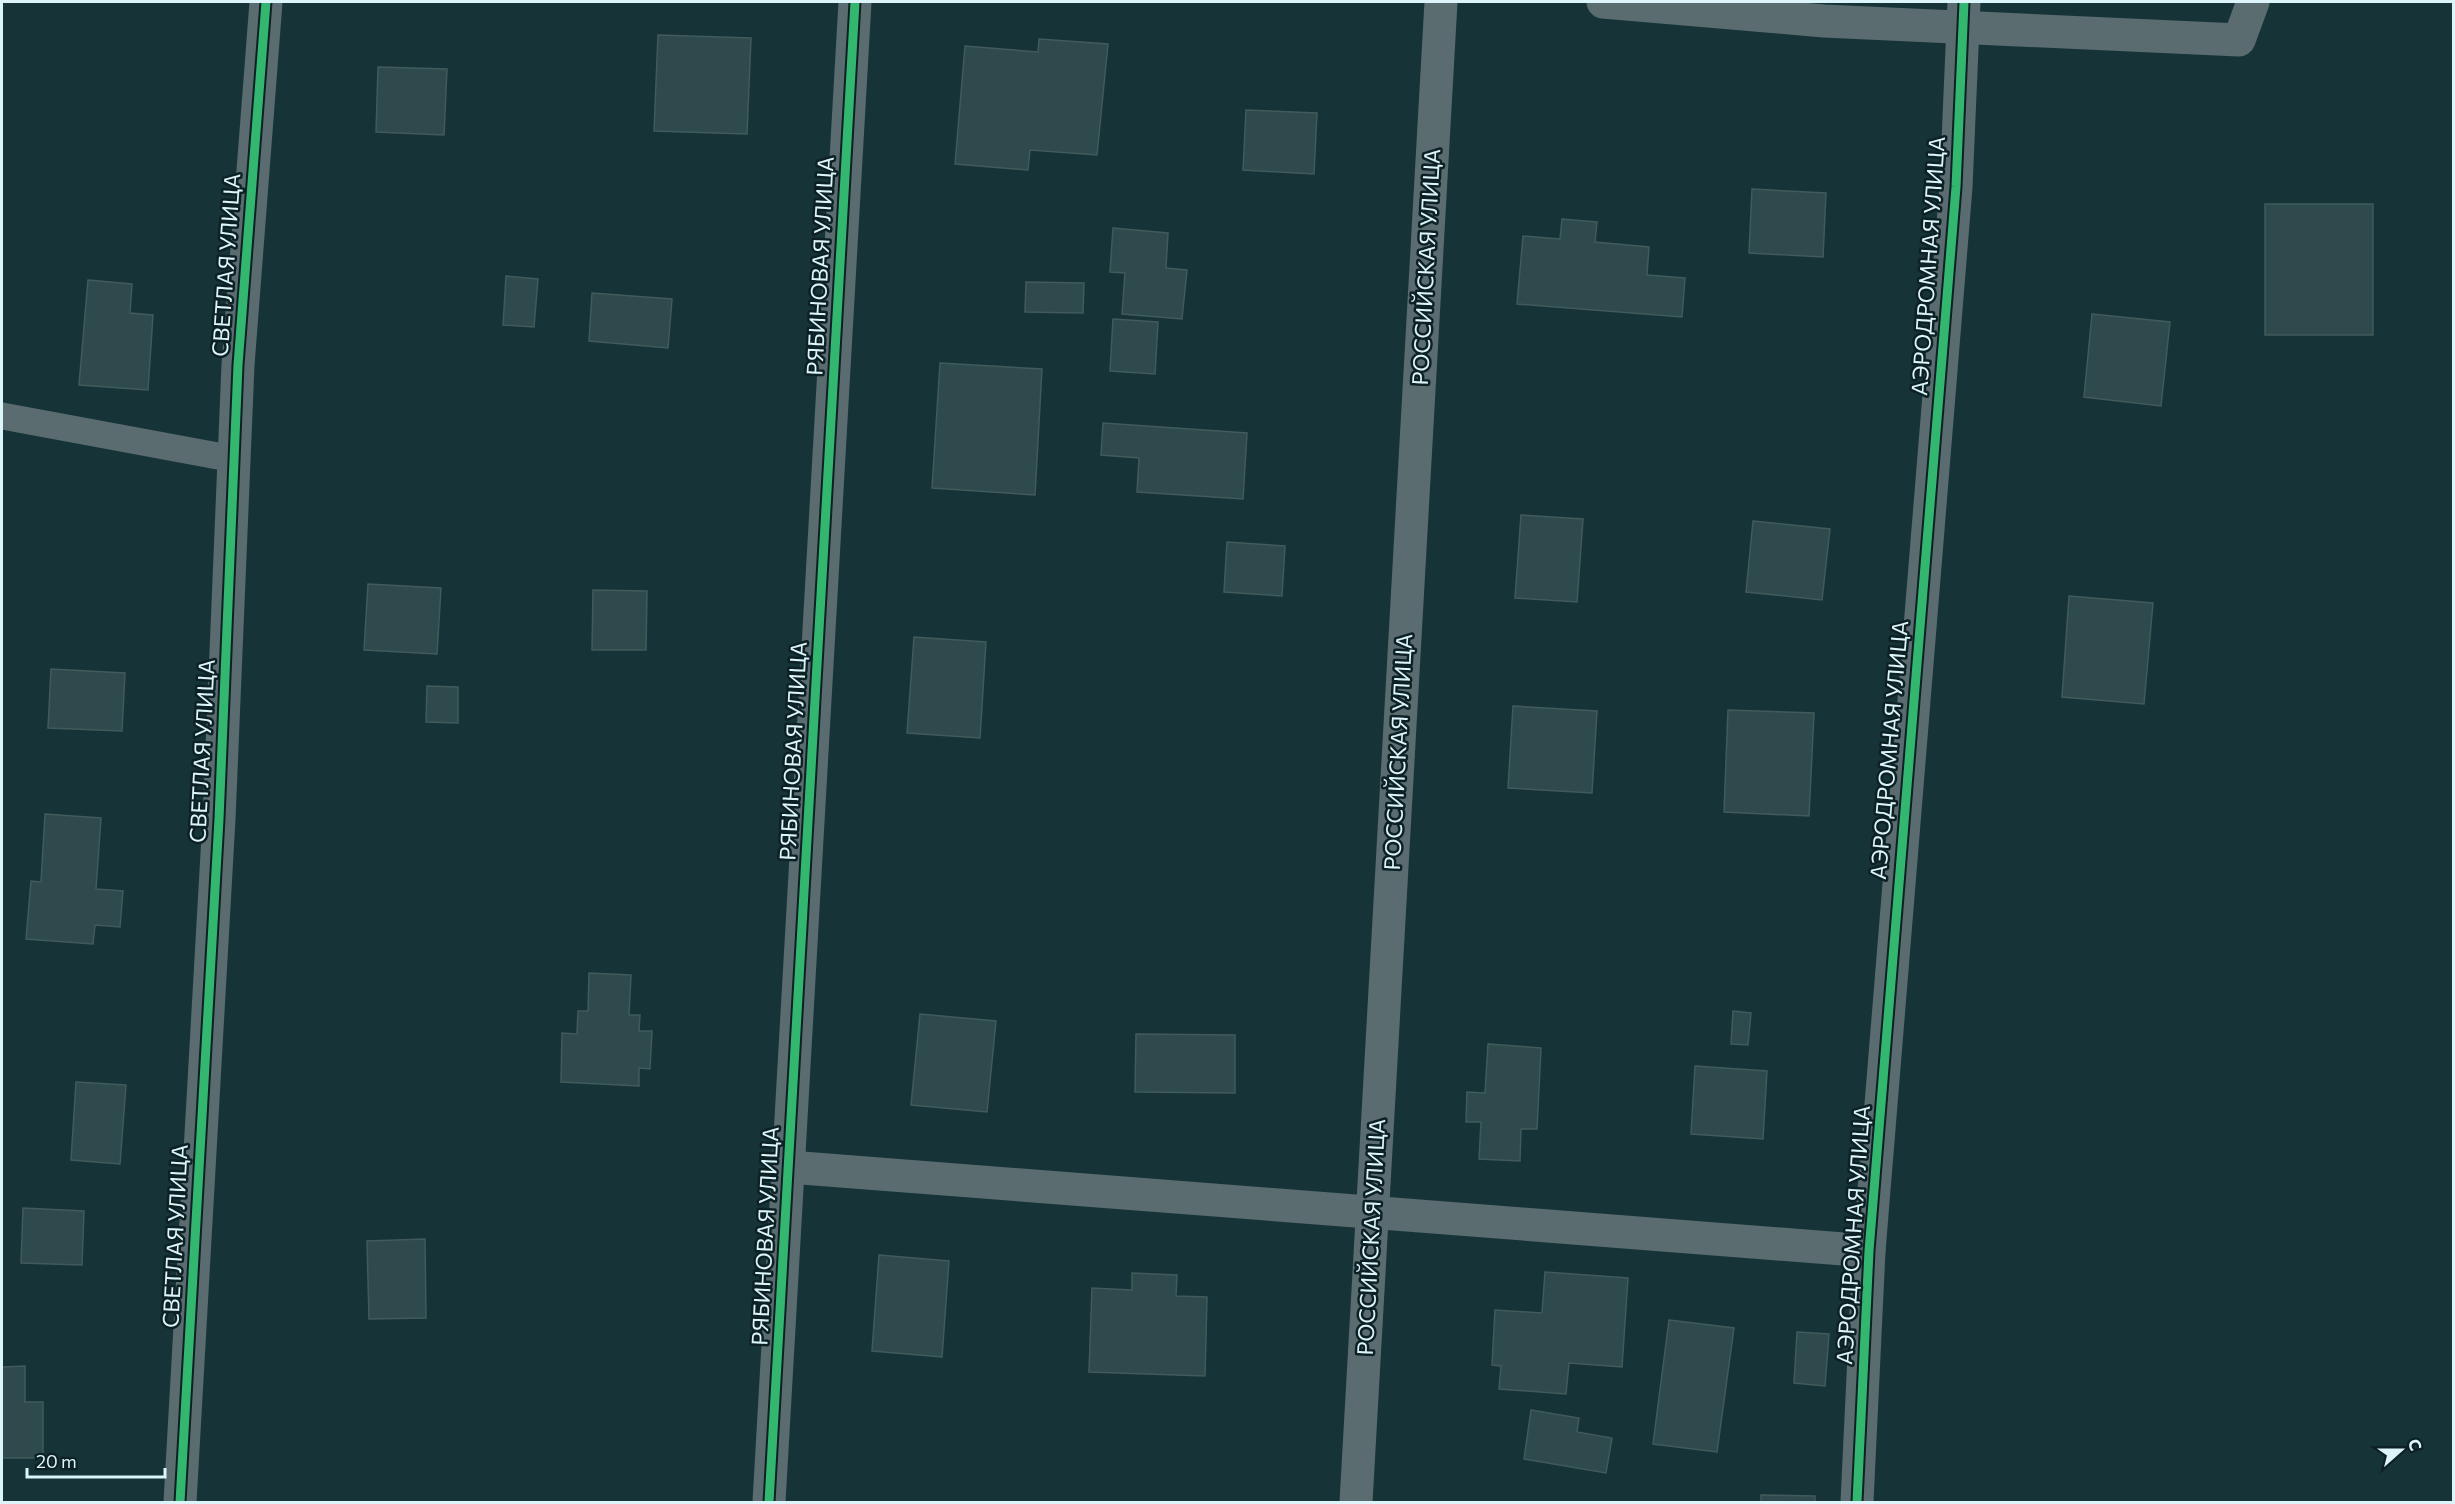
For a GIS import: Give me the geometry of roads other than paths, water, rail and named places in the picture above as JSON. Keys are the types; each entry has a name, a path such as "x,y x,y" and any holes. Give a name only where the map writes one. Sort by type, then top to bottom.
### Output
{"street":[{"name":"СВЕТЛАЯ УЛИЦА","path":"180,1503 218,831 238,365 266,2"},
{"name":"РЯБИНОВАЯ УЛИЦА","path":"769,1503 855,2"},
{"name":"РОССИЙСКАЯ УЛИЦА","path":"1356,1503 1441,2"},
{"path":"1603,2 1824,21 1963,14 2239,40 2253,2"},
{"name":"АЭРОДРОМНАЯ УЛИЦА","path":"1857,1503 1869,1251 1956,187 1963,14"},
{"path":"789,1167 1869,1251"}],"lane":[{"path":"2,416 234,459"}]}
